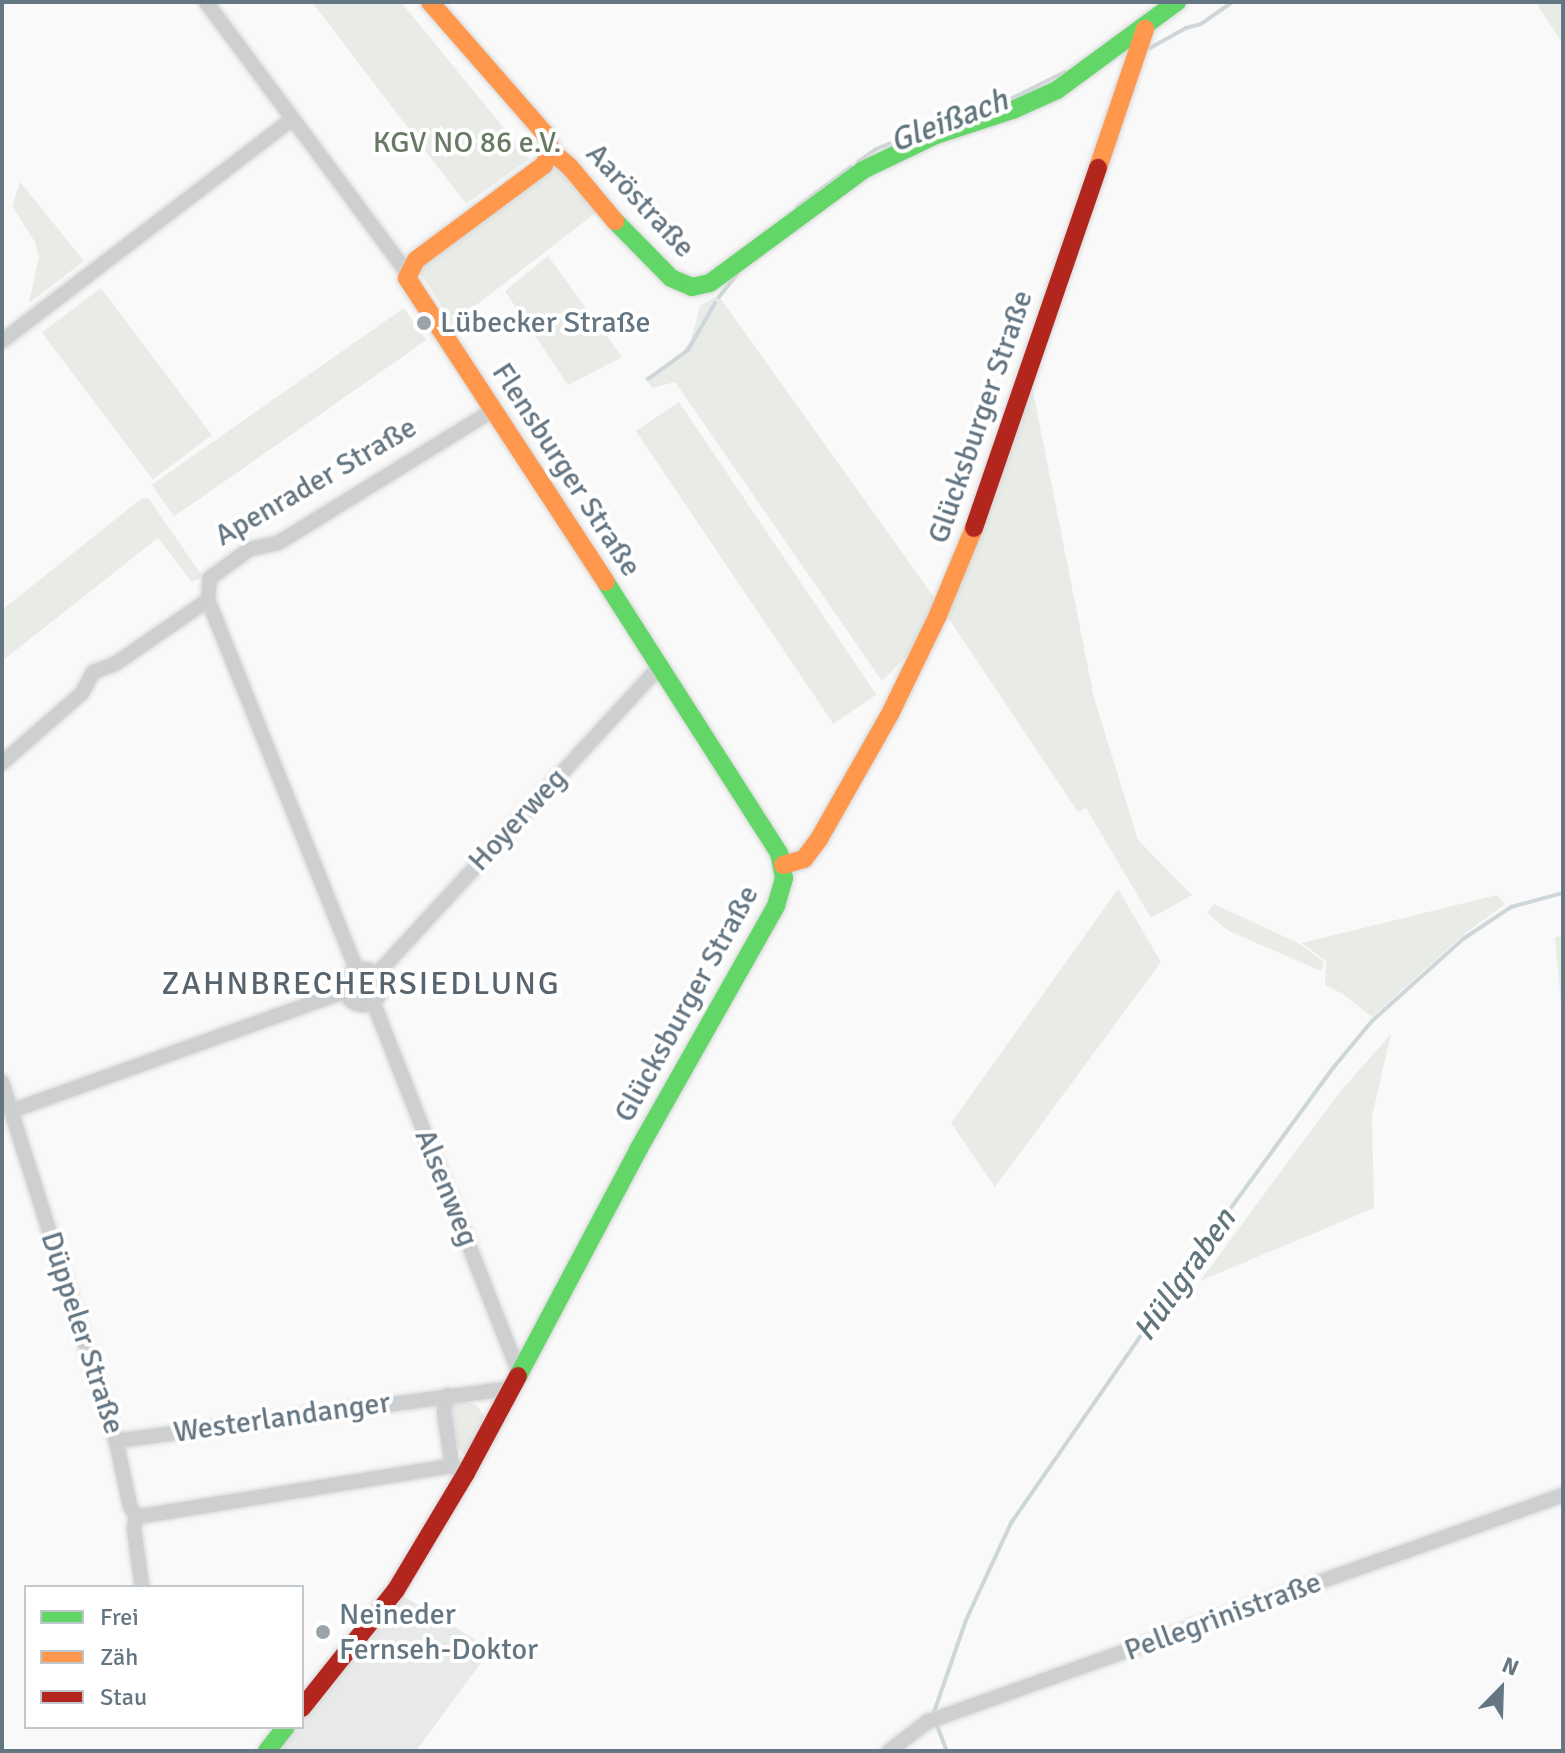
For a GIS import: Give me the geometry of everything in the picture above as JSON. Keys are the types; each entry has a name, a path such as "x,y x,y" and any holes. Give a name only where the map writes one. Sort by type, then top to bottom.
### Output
{"street":[{"name":"Flensburger Straße","path":"206,2 402,266 409,268 407,278 412,291 736,782 783,865"},
{"name":"Aaröstraße","path":"430,2 546,135 551,151 564,160 657,267 679,283 692,287 710,283 863,170 936,135 1015,109 1057,90 1145,29"},
{"path":"1145,29 1177,2"},
{"name":"Glücksburger Straße","path":"304,1705 396,1590 459,1470 517,1381 638,1150 776,906 783,865 804,859 819,839 891,712 938,615 987,496 1145,29"},
{"path":"2,341 292,119"},
{"path":"409,268 461,225 544,165 551,151"},
{"name":"Apenrader Straße","path":"2,763 82,693 93,672 115,664 208,600 210,578 250,549 278,543 493,410"},
{"path":"208,600 357,970"},
{"name":"Hoyerweg","path":"376,975 660,666"},
{"path":"373,1002 357,1004 346,991 347,981 357,970 367,970 376,975"},
{"name":"Alsenweg","path":"376,975 381,989 373,1002 517,1381"},
{"path":"11,1111 346,991"},
{"name":"Düppeler Straße","path":"2,1082 116,1441 130,1506 136,1517 134,1529 142,1585"},
{"name":"Westerlandanger","path":"116,1441 448,1395 517,1381"},
{"path":"136,1517 459,1470 444,1411 448,1395"},
{"name":"Pellegrinistraße","path":"889,1751 927,1722 1563,1495"},
{"path":"267,1751 284,1729"}],"shaded area":[{"path":"400,1594 491,1649 416,1751 278,1751 295,1729 304,1729 304,1717"}],"green space":[{"name":"KGV NO 86 e.V.","path":"312,2 401,2 529,159 466,204"},
{"path":"1563,2 1563,44 1536,3"},
{"path":"553,166 558,166 598,211 453,323 417,268"},
{"path":"20,182 84,261 29,303 39,256 35,242 12,206"},
{"path":"548,256 622,357 568,385 505,291"},
{"path":"101,288 212,435 153,479 42,333"},
{"path":"718,295 939,604 916,647 882,681 675,382 653,388 645,378 679,357 691,340 700,306"},
{"path":"404,308 426,340 174,517 152,485"},
{"path":"1031,382 1094,698 1138,840 1192,895 1151,918 1086,808 1078,812 947,616"},
{"path":"679,402 876,695 833,724 636,431"},
{"path":"142,498 149,499 203,577 192,582 158,538 2,661 2,610"},
{"path":"1118,889 1161,962 995,1187 951,1123"},
{"path":"1497,895 1505,904 1462,936 1372,1017 1343,994 1325,985 1326,961 1302,943"},
{"path":"1214,904 1300,944 1324,962 1321,971 1229,931 1207,913"},
{"path":"1563,936 1563,1026 1555,937"},
{"path":"1391,1034 1372,1116 1374,1208 1200,1281 1339,1093"},
{"path":"461,1400 477,1406 485,1417 467,1453 463,1454 455,1444 450,1419 455,1403"}],"waterway":[{"path":"1150,48 1186,28 1201,24 1233,2"},
{"name":"Gleißach","path":"1005,102 1065,72"},
{"name":"Gleißach","path":"858,162 876,149 944,122"},
{"name":"Gleißach","path":"797,207 851,167"},
{"name":"Gleißach","path":"719,297 737,274"},
{"name":"Gleißach","path":"648,379 688,350 715,303"},
{"name":"Hüllgraben","path":"933,1715 966,1620 1011,1523 1198,1253 1333,1068 1372,1021 1463,939 1511,907 1563,893"},
{"name":"Hüllgraben","path":"936,1723 947,1751"}],"traffic: fast":[{"path":"615,221 671,278 692,287 710,283 863,170 936,135 1015,109 1057,90 1177,2"},
{"path":"518,1376 638,1150 776,906 784,878 779,853 606,582"},
{"path":"267,1751 284,1729"}],"traffic: slow":[{"path":"430,2 546,135 551,151 569,166 615,221"},
{"path":"1098,168 1145,29"},
{"path":"551,151 544,165 416,260 407,278 606,582"},
{"path":"783,865 804,859 819,839 891,712 938,615 974,528"}],"traffic: jam":[{"path":"974,528 1098,168"},
{"path":"304,1705 396,1590 466,1473 518,1376"}],"place":[{"name":"Lübecker Straße","path":"424,323"},
{"name":"Neineder Fernseh-Doktor","path":"323,1632"}],"district":[{"name":"ZAHNBRECHERSIEDLUNG","path":"361,984"}]}
